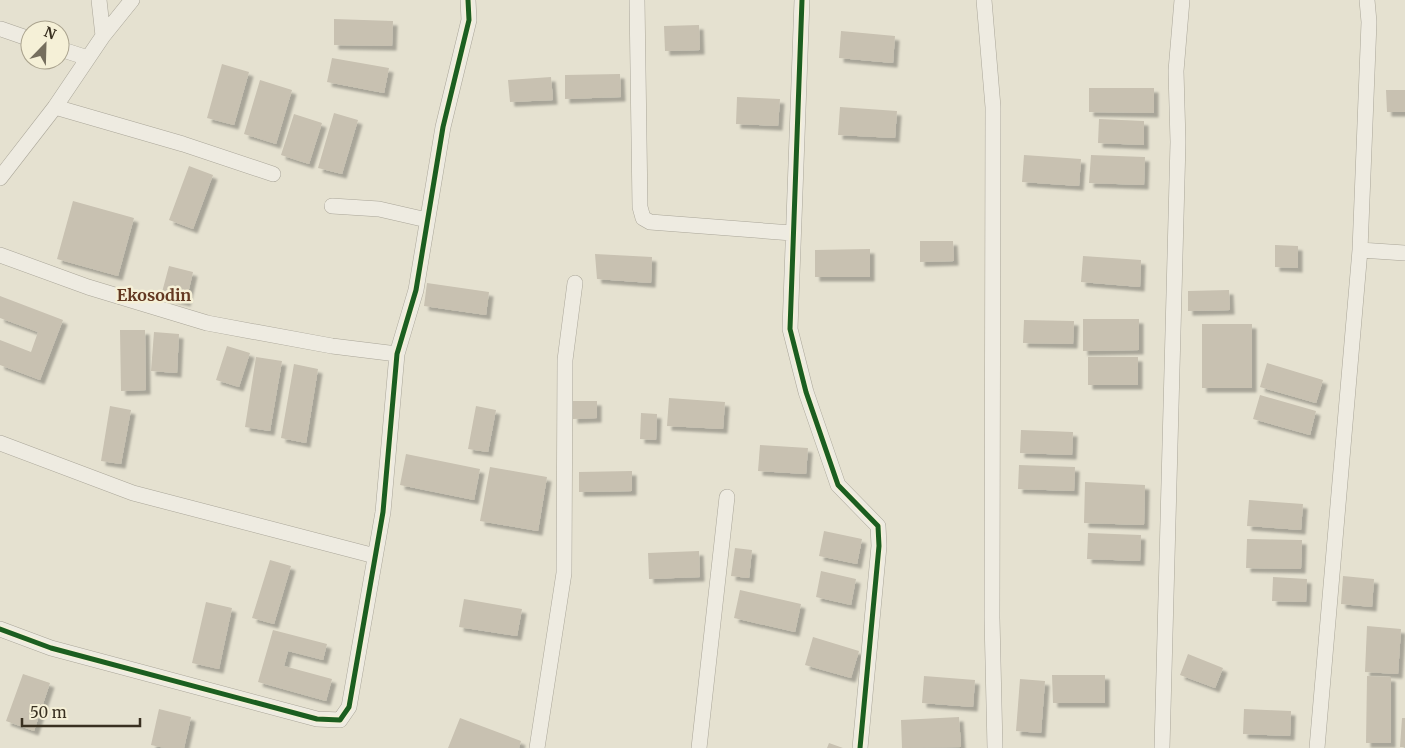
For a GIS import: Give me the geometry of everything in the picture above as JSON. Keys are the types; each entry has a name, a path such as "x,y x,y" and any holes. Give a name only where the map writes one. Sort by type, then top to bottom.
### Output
{"street":[{"path":"99,0 103,36"},
{"path":"0,178 7,157 55,107 103,36 132,0"},
{"path":"0,629 51,648 118,666 317,719 340,720 349,707 383,512 397,354 416,290 443,127 468,20 468,0"},
{"path":"637,0 640,207 643,218 650,222 792,233"},
{"path":"802,0 792,233 790,329 806,392 838,485 878,526 879,546 860,748"},
{"path":"984,0 993,107 992,618 995,748"},
{"path":"1162,748 1178,142 1176,71 1182,0"},
{"path":"1317,748 1360,250 1369,22 1367,0"},
{"path":"1,29 20,36"},
{"path":"70,52 88,58"},
{"path":"55,107 183,144 273,174"},
{"path":"332,206 379,209 427,220"},
{"path":"1360,250 1405,253"},
{"path":"0,255 88,287 208,322 332,346 397,354"},
{"path":"537,748 564,573 565,360 575,283"},
{"path":"0,442 133,493 375,556"},
{"path":"699,748 727,497"}],"building":[{"path":"334,19 393,21 392,46 334,45"},
{"path":"699,25 700,50 665,51 664,26"},
{"path":"841,31 895,36 893,63 839,58"},
{"path":"332,58 389,68 384,93 327,82"},
{"path":"222,64 249,72 234,125 207,118"},
{"path":"620,74 621,97 565,99 565,75"},
{"path":"551,77 553,100 510,102 508,80"},
{"path":"260,80 292,90 276,144 244,134"},
{"path":"1089,88 1154,88 1154,113 1089,112"},
{"path":"1386,90 1405,90 1405,112 1387,112"},
{"path":"737,97 780,99 778,126 736,124"},
{"path":"840,107 897,111 895,138 838,135"},
{"path":"334,113 358,120 342,174 318,168"},
{"path":"294,114 322,123 309,164 281,155"},
{"path":"1099,119 1144,121 1144,145 1098,143"},
{"path":"1024,155 1081,159 1079,186 1022,182"},
{"path":"1091,155 1145,157 1144,185 1089,183"},
{"path":"189,166 213,175 193,229 169,220"},
{"path":"73,201 134,218 118,276 57,259"},
{"path":"920,241 953,241 954,261 920,262"},
{"path":"1275,245 1298,246 1298,268 1275,267"},
{"path":"870,249 870,277 815,277 815,250"},
{"path":"595,254 652,257 651,283 597,279"},
{"path":"1083,256 1141,260 1140,287 1081,282"},
{"path":"169,266 193,272 186,302 161,296"},
{"path":"427,283 489,292 486,315 424,306"},
{"path":"1229,290 1230,310 1188,311 1188,291"},
{"path":"0,296 63,320 40,380 0,365 0,340 31,352 38,332 0,318"},
{"path":"1083,319 1139,319 1139,350 1083,351"},
{"path":"1024,320 1074,321 1073,344 1023,343"},
{"path":"1202,324 1252,324 1252,388 1202,388"},
{"path":"120,330 145,330 146,390 121,391"},
{"path":"154,332 179,334 177,373 151,371"},
{"path":"227,346 250,353 239,387 216,380"},
{"path":"256,357 282,361 270,431 245,427"},
{"path":"1088,357 1138,357 1138,385 1088,385"},
{"path":"1267,363 1323,380 1316,403 1260,387"},
{"path":"294,364 318,369 306,443 281,438"},
{"path":"1260,395 1316,411 1310,435 1253,419"},
{"path":"669,398 725,402 723,429 667,426"},
{"path":"573,401 597,401 597,418 573,419"},
{"path":"110,406 131,410 121,464 101,461"},
{"path":"476,406 496,410 488,452 468,449"},
{"path":"641,413 657,414 656,440 640,439"},
{"path":"1021,430 1073,432 1072,455 1020,453"},
{"path":"760,445 808,448 806,474 758,471"},
{"path":"406,454 480,469 474,500 400,485"},
{"path":"1019,465 1075,467 1074,491 1018,489"},
{"path":"490,467 547,477 538,531 480,521"},
{"path":"632,471 632,491 579,492 579,472"},
{"path":"1085,482 1145,485 1144,525 1084,523"},
{"path":"1249,500 1303,504 1301,530 1247,526"},
{"path":"824,531 862,539 857,564 819,556"},
{"path":"1088,533 1141,535 1140,561 1087,559"},
{"path":"1247,539 1302,540 1301,569 1246,568"},
{"path":"735,548 752,550 749,578 731,576"},
{"path":"699,551 700,577 649,579 648,553"},
{"path":"270,560 291,566 274,624 252,618"},
{"path":"821,571 856,579 851,605 816,597"},
{"path":"1343,576 1374,579 1372,607 1341,604"},
{"path":"1273,577 1307,579 1306,602 1272,601"},
{"path":"740,590 801,604 795,632 734,618"},
{"path":"464,599 522,609 517,636 459,627"},
{"path":"206,602 232,608 219,669 192,663"},
{"path":"1367,626 1401,629 1398,674 1365,672"},
{"path":"273,630 327,644 323,660 288,651 284,666 332,679 326,701 258,682"},
{"path":"813,637 859,651 851,678 805,665"},
{"path":"1188,654 1223,668 1215,688 1180,675"},
{"path":"23,674 50,683 34,731 6,721"},
{"path":"1052,675 1105,675 1105,703 1053,703"},
{"path":"924,676 975,680 973,707 922,703"},
{"path":"1367,676 1391,677 1391,743 1366,743"},
{"path":"1020,679 1045,681 1041,733 1016,731"},
{"path":"159,709 191,717 184,748 165,748 151,745"},
{"path":"1244,709 1291,711 1290,736 1243,734"},
{"path":"959,717 961,747 902,748 901,720"},
{"path":"460,718 521,741 519,748 448,748"},
{"path":"1402,718 1405,718 1405,747 1400,747"},
{"path":"829,743 843,748 827,748"}],"cycle path":[{"path":"0,629 51,648 317,719 340,720 349,707 383,512 397,354 416,290 443,127 469,20 468,0"},
{"path":"802,0 790,329 806,392 838,485 878,526 879,546 860,748"}],"district":[{"name":"Ekosodin","path":"154,295"}]}
